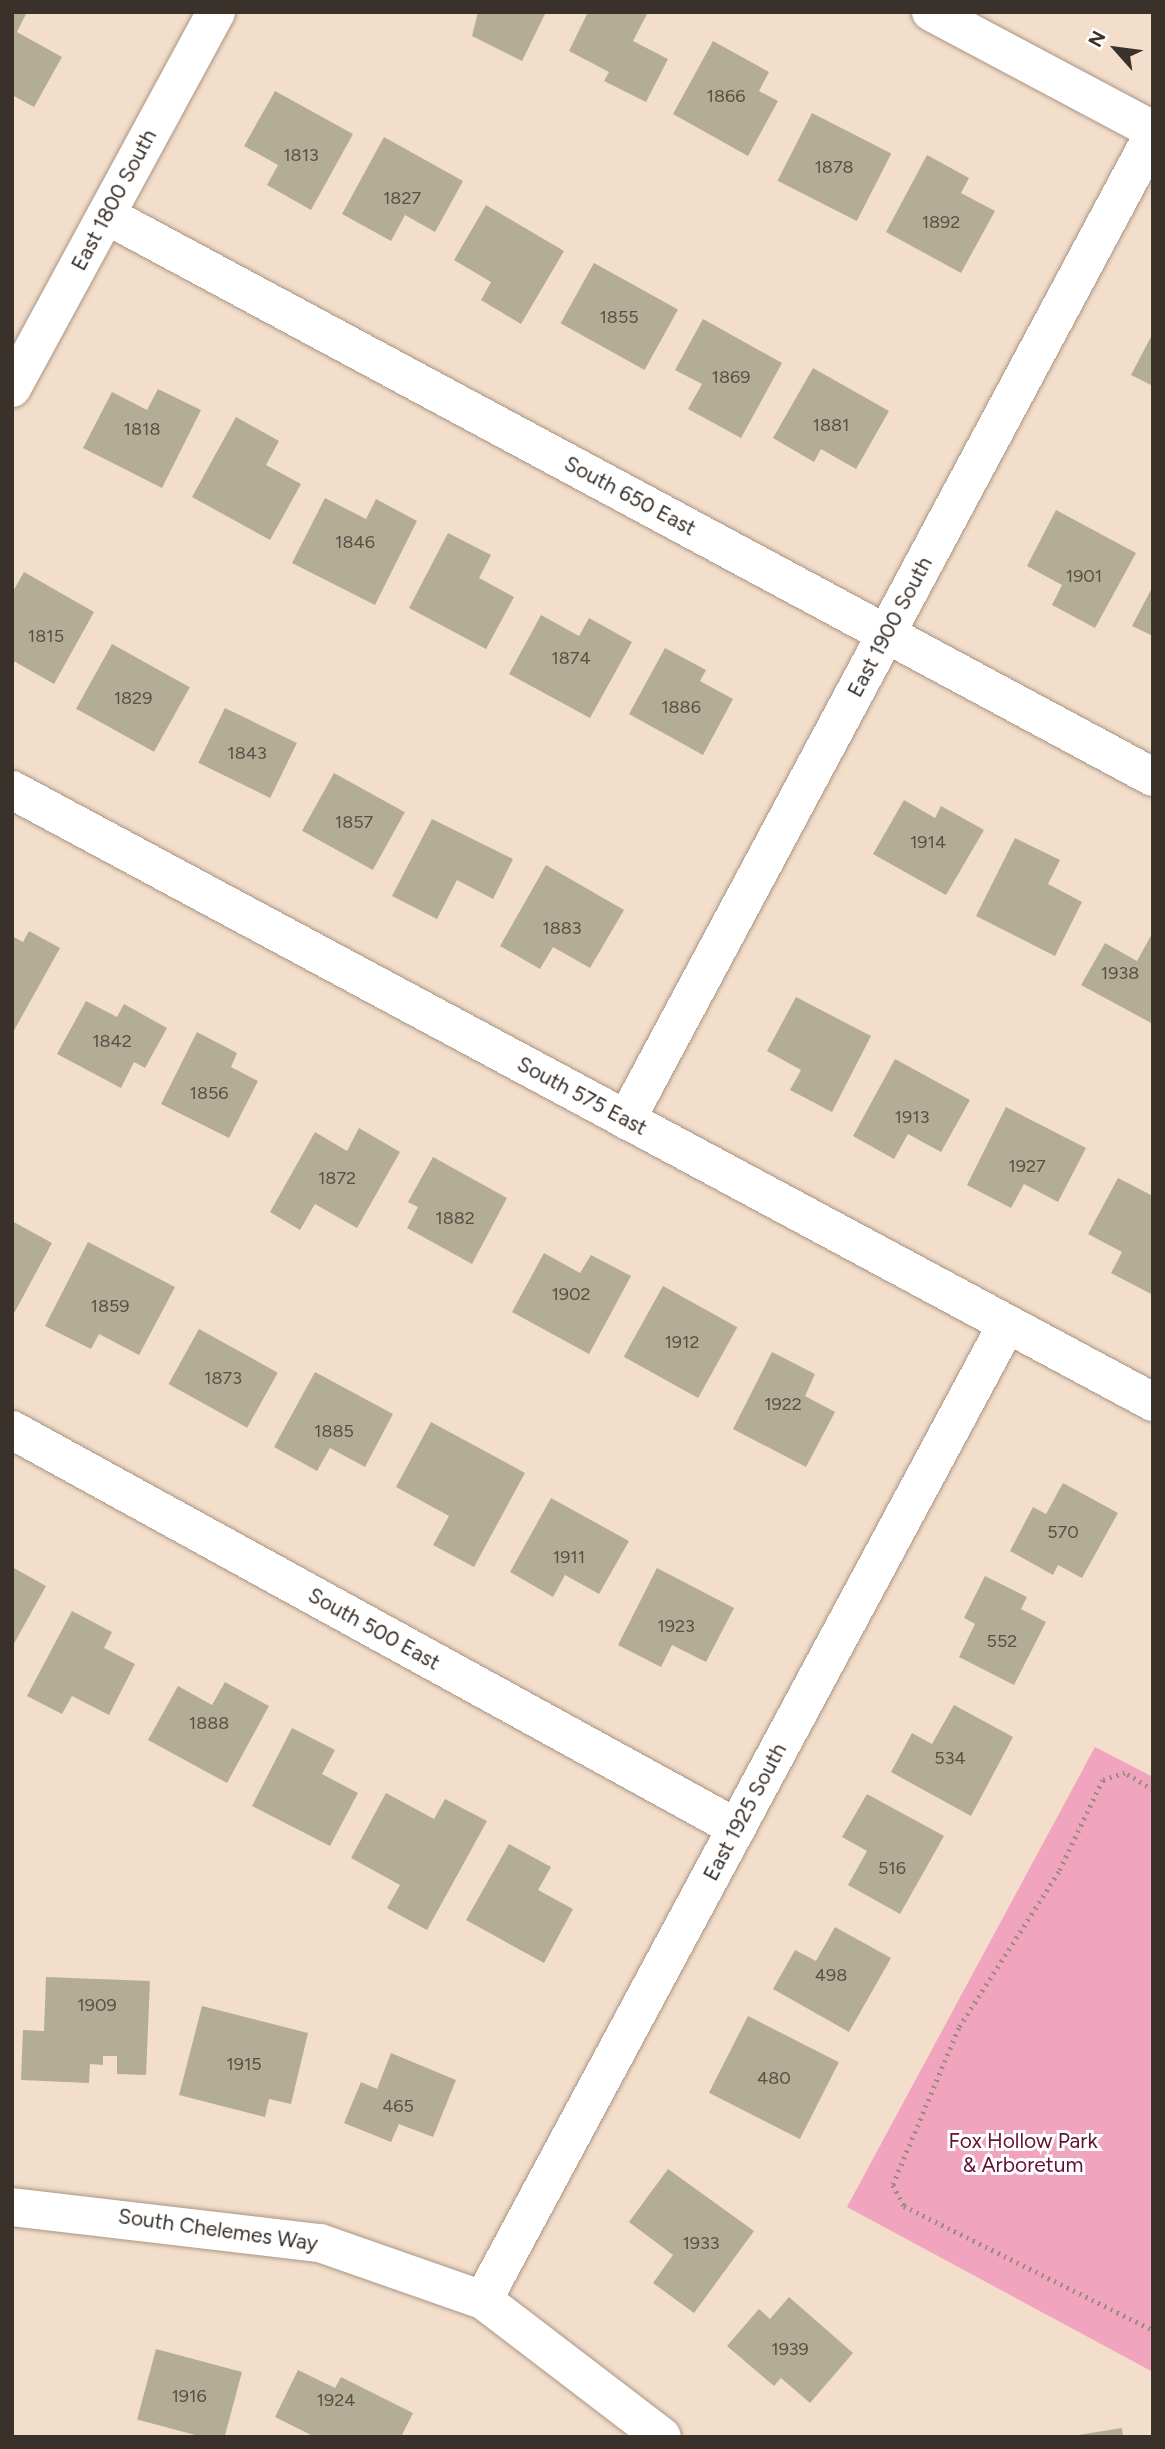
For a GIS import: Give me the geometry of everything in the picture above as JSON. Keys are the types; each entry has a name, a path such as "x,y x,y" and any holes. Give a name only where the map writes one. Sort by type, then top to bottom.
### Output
{"street":[{"name":"East 1800 South","path":"12,388 216,12"},
{"path":"931,12 1153,133"},
{"name":"East 1900 South","path":"626,1120 1153,133"},
{"name":"South 650 East","path":"106,215 1153,777"},
{"name":"South 575 East","path":"12,790 1153,1402"},
{"name":"East 1925 South","path":"483,2300 1007,1324"},
{"name":"South 500 East","path":"12,1430 737,1828"},
{"name":"South Chelemes Way","path":"12,2207 320,2243 483,2300 662,2437"}],"path":[{"path":"1153,1790 1125,1773 1103,1780 1059,1872 960,2028 893,2185 904,2206 1153,2330"}],"green space":[{"name":"Fox Hollow Park & Arboretum","path":"1095,1747 1153,1777 1153,2372 847,2207"}],"building":[{"path":"12,12 27,12 17,32 62,57 34,107 12,95"},
{"path":"478,12 546,12 522,61 472,36"},
{"path":"588,12 648,12 633,41 668,59 646,102 604,81 609,72 569,51"},
{"path":"713,41 769,72 759,91 778,101 748,156 673,114"},
{"path":"275,91 353,134 311,210 267,185 278,165 244,146"},
{"path":"812,113 891,153 857,221 777,181"},
{"path":"384,137 463,181 435,232 405,215 391,241 342,214"},
{"path":"927,155 969,178 961,193 995,211 961,273 886,232"},
{"path":"486,205 564,251 521,324 481,300 491,282 454,260"},
{"path":"594,263 678,310 645,370 561,323"},
{"path":"703,319 782,363 741,438 688,409 702,384 675,370"},
{"path":"1153,333 1153,386 1131,375"},
{"path":"813,368 889,411 856,469 821,449 814,462 773,438"},
{"path":"158,389 201,410 162,488 83,448 112,392 147,410"},
{"path":"236,417 279,441 266,465 301,484 270,540 192,497"},
{"path":"325,498 366,519 376,499 417,521 375,605 292,563"},
{"path":"1056,510 1136,553 1095,628 1052,605 1062,585 1027,566"},
{"path":"448,533 491,555 479,578 514,597 486,649 409,608"},
{"path":"24,572 94,612 54,684 12,660 12,593"},
{"path":"1153,586 1153,636 1132,626"},
{"path":"541,615 579,636 589,618 632,642 590,718 509,674"},
{"path":"112,644 190,687 154,752 76,709"},
{"path":"665,648 706,670 700,681 733,699 703,755 629,714"},
{"path":"225,708 297,743 270,798 198,763"},
{"path":"334,773 405,812 373,870 302,831"},
{"path":"904,800 935,818 941,806 984,830 946,895 873,854"},
{"path":"432,819 513,859 493,899 457,880 437,919 392,896"},
{"path":"1015,838 1060,860 1048,884 1082,902 1055,956 976,916"},
{"path":"546,865 624,910 590,968 553,947 540,969 500,946"},
{"path":"29,931 60,948 12,1034 12,936 23,942"},
{"path":"1153,932 1153,1024 1081,985 1105,943 1137,961"},
{"path":"796,997 871,1036 832,1112 790,1090 801,1070 767,1051"},
{"path":"86,1001 117,1017 124,1004 167,1028 145,1068 134,1062 121,1088 57,1054"},
{"path":"197,1032 237,1053 231,1067 258,1081 229,1138 161,1104"},
{"path":"895,1059 970,1100 941,1152 908,1134 894,1159 853,1136"},
{"path":"1006,1107 1086,1148 1058,1202 1024,1184 1011,1208 967,1185"},
{"path":"359,1128 400,1152 357,1228 315,1204 300,1230 270,1212 315,1132 347,1151"},
{"path":"433,1157 507,1198 472,1264 407,1228 418,1207 408,1202"},
{"path":"1118,1178 1153,1196 1153,1295 1111,1273 1122,1252 1088,1234"},
{"path":"12,1221 52,1243 12,1317"},
{"path":"88,1242 175,1287 139,1355 99,1334 91,1349 45,1326"},
{"path":"544,1253 580,1273 591,1255 631,1276 589,1354 512,1312"},
{"path":"663,1286 737,1327 698,1398 624,1357"},
{"path":"199,1329 278,1373 247,1428 168,1384"},
{"path":"772,1352 815,1374 805,1396 835,1412 806,1467 733,1429"},
{"path":"315,1372 393,1414 365,1467 330,1448 317,1471 274,1447"},
{"path":"431,1422 525,1473 474,1567 433,1545 449,1516 396,1487"},
{"path":"1063,1483 1118,1513 1082,1578 1058,1565 1053,1575 1010,1551 1033,1507 1046,1514"},
{"path":"551,1498 629,1541 599,1594 565,1575 553,1597 510,1572"},
{"path":"12,1567 46,1586 12,1647"},
{"path":"657,1568 734,1608 706,1662 672,1645 661,1667 618,1645"},
{"path":"985,1576 1027,1597 1021,1609 1046,1622 1014,1685 959,1657 975,1624 964,1618"},
{"path":"72,1611 112,1632 104,1648 135,1664 109,1715 72,1696 62,1714 27,1696"},
{"path":"225,1682 269,1706 227,1783 148,1740 178,1686 212,1705"},
{"path":"954,1705 1013,1737 971,1816 891,1772 912,1733 932,1744"},
{"path":"292,1728 335,1750 322,1774 358,1793 330,1846 252,1806"},
{"path":"386,1793 434,1819 445,1799 487,1821 427,1930 387,1908 400,1885 351,1858"},
{"path":"867,1794 944,1836 900,1914 848,1885 867,1851 842,1837"},
{"path":"509,1844 551,1867 538,1890 573,1909 544,1963 466,1920"},
{"path":"835,1927 891,1958 849,2032 773,1989 795,1950 816,1961"},
{"path":"46,1977 150,1981 146,2075 117,2074 117,2056 103,2056 103,2065 90,2064 89,2083 21,2080 23,2030 44,2031"},
{"path":"202,2006 308,2033 291,2104 269,2099 265,2117 179,2095"},
{"path":"748,2016 839,2062 800,2139 709,2093"},
{"path":"391,2053 456,2080 433,2137 399,2124 391,2142 344,2123 361,2082 377,2089"},
{"path":"668,2169 754,2231 694,2313 653,2283 673,2255 629,2222"},
{"path":"789,2297 853,2353 810,2403 781,2378 774,2386 727,2346 759,2309 770,2319"},
{"path":"156,2349 242,2372 225,2437 202,2437 137,2420"},
{"path":"298,2370 335,2388 341,2377 413,2413 401,2437 315,2437 275,2417"},
{"path":"1122,2428 1123,2437 1078,2437 1078,2435"}]}
